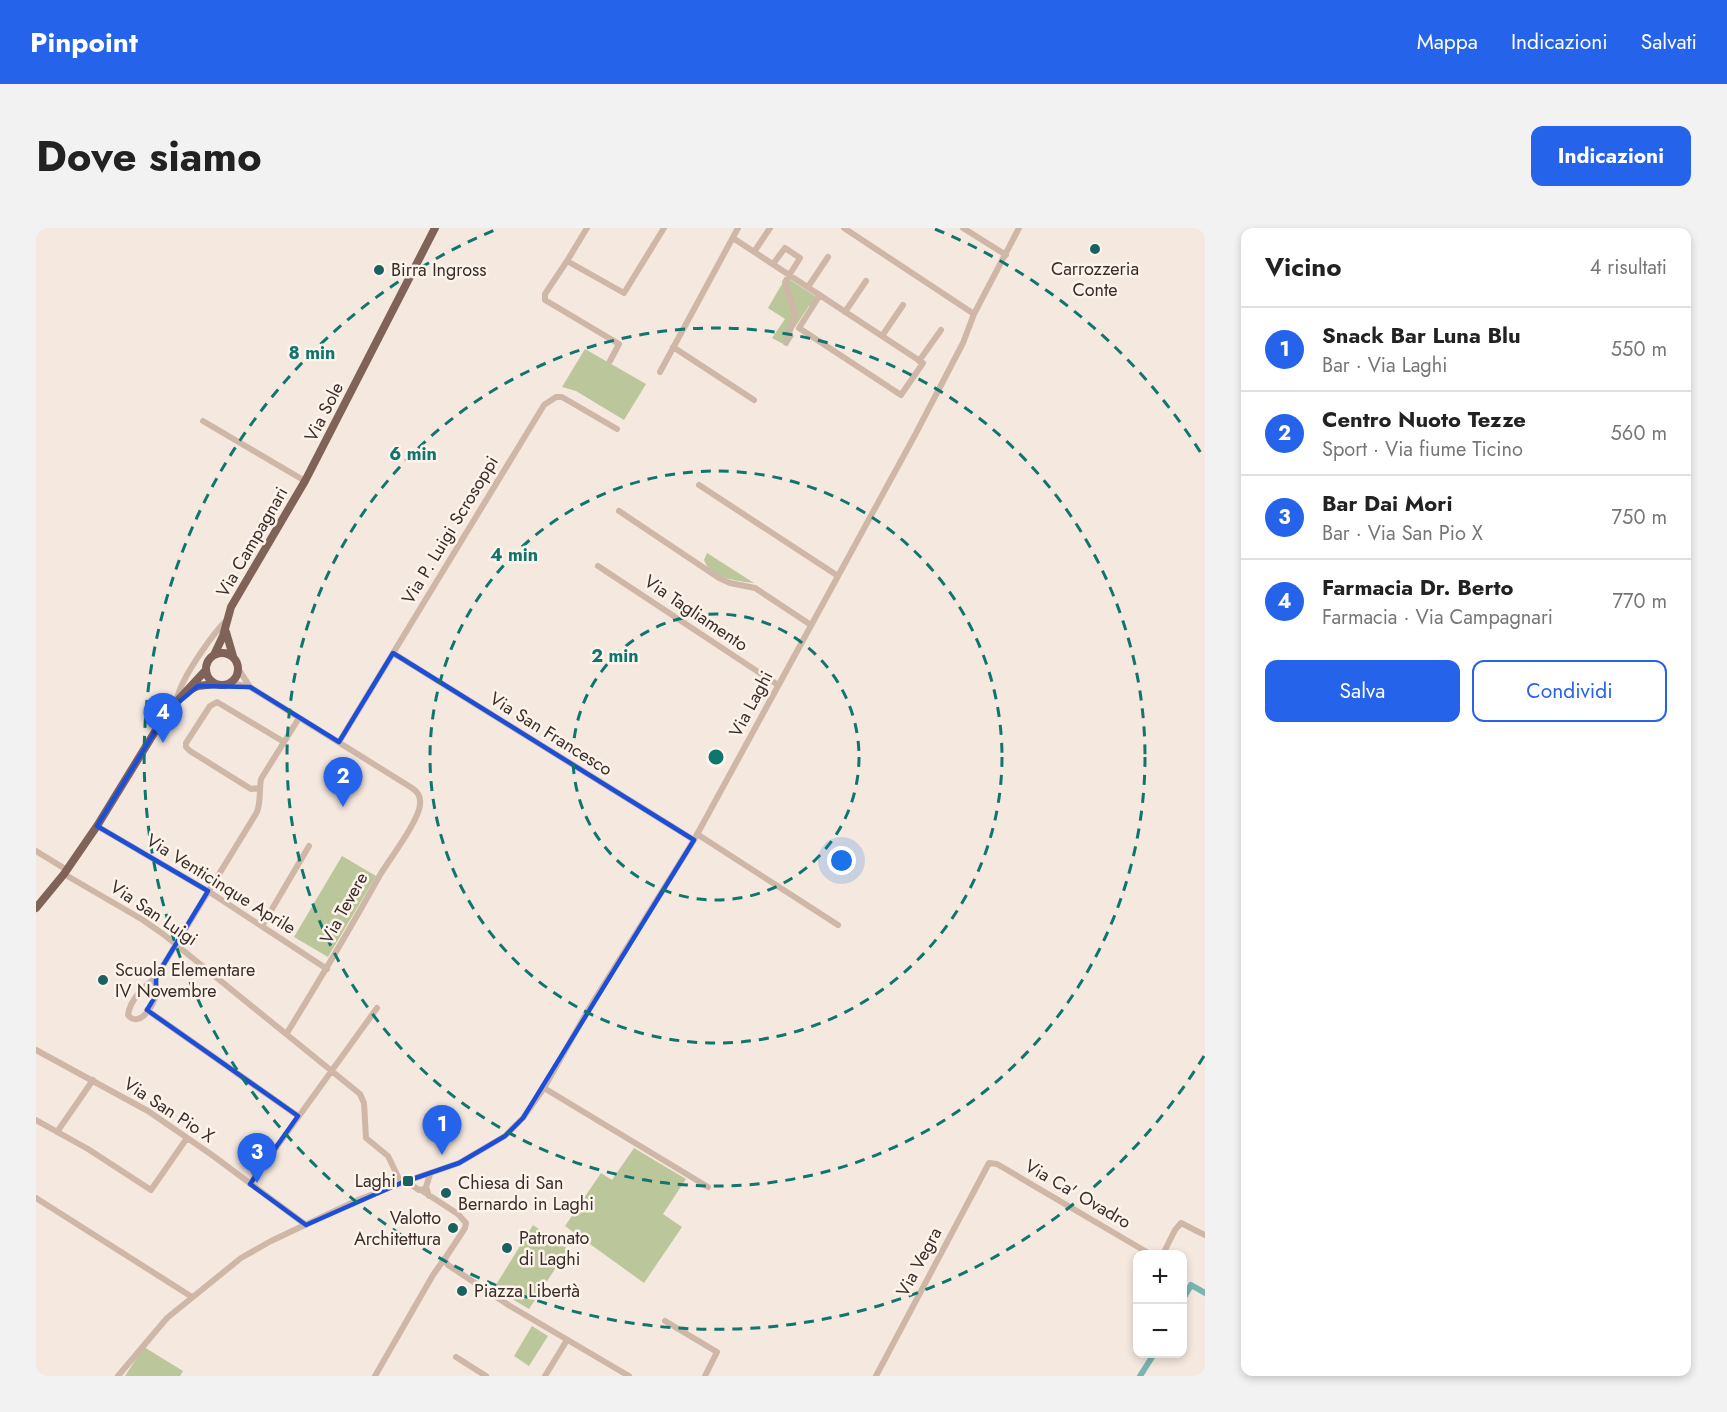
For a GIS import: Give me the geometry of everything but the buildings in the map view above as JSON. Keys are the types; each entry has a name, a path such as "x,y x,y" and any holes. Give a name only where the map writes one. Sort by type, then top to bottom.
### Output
{"main road":[{"name":"Via Sole","path":"305,481 435,228"},
{"name":"Via Campagnari","path":"214,655 226,628 231,607 305,481"},
{"name":"Via Campagnari","path":"226,628 232,656"},
{"path":"223,653 232,656 238,665 238,675 226,686 215,684 208,678 206,670 208,661 214,655 223,653"},
{"name":"Via Campagnari","path":"36,908 97,826 167,712 206,670"},
{"name":"Via Campagnari","path":"187,691 198,686 215,684"}],"street":[{"path":"587,228 545,294 545,300 619,344 610,361"},
{"path":"567,261 624,293 664,228"},
{"path":"660,372 738,228"},
{"path":"754,252 770,228"},
{"path":"844,228 974,314"},
{"path":"963,228 1006,255"},
{"name":"Via Laghi","path":"421,1184 430,1173 459,1163 505,1136 523,1118 544,1088 588,1010 695,837 963,343 974,314 1020,228"},
{"path":"733,238 808,287 923,363 901,394 799,328 820,295"},
{"path":"773,264 785,248 800,258 785,282 795,318 786,342"},
{"path":"808,287 828,257"},
{"path":"845,312 866,281"},
{"path":"882,336 903,305"},
{"path":"920,361 941,330"},
{"path":"673,347 754,400"},
{"name":"Via P. Luigi Scrosoppi","path":"339,742 544,405 550,399 562,397 617,429"},
{"path":"203,421 305,481"},
{"path":"699,485 838,576"},
{"path":"619,511 719,578 730,584 755,588 811,625"},
{"name":"Via Tagliamento","path":"598,566 778,685"},
{"name":"Via Campagnari","path":"177,700 178,693 198,659 228,619"},
{"name":"Via San Francesco","path":"393,654 695,837"},
{"path":"239,670 250,687"},
{"path":"231,683 250,687 339,742"},
{"path":"259,788 250,789 190,751 186,743 210,706 217,702 284,742"},
{"path":"156,978 155,996 147,1010 137,1021 131,1019 127,1013 141,989 156,978 256,812 260,803 261,779 299,718"},
{"name":"Via Tevere","path":"287,1034 416,816 420,805 419,795 412,788 339,742"},
{"name":"Via Venticinque Aprile","path":"97,826 208,891 327,969"},
{"path":"695,837 838,925"},
{"path":"262,926 309,846"},
{"name":"Via San Luigi","path":"36,851 176,944 360,1094 364,1103 366,1138 388,1156 404,1182"},
{"path":"250,1184 377,1008"},
{"path":"147,1010 298,1116"},
{"name":"Via San Pio X","path":"36,1050 148,1112 188,1138 306,1225"},
{"path":"57,1132 93,1080"},
{"path":"544,1088 708,1187"},
{"path":"36,1120 88,1149 151,1190 188,1138"},
{"name":"Via Ca' Ovadro","path":"990,1162 1143,1250"},
{"name":"Via Vegra","path":"876,1376 990,1162"},
{"path":"118,1376 167,1318 241,1258 336,1210 404,1182 421,1184 429,1196 464,1219 465,1228 433,1275 375,1376"},
{"path":"36,1198 192,1296"},
{"path":"1165,1250 1181,1223 1205,1235"},
{"path":"446,1257 445,1261 457,1272 629,1376"},
{"path":"665,1321 717,1352 705,1376"},
{"path":"545,1376 567,1340"},
{"path":"456,1358 477,1374 486,1376"}],"highlighted area":[{"path":"393,653 694,840 523,1118 505,1136 459,1163 401,1183 306,1225 250,1184 298,1116 147,1010 156,995 156,977 208,891 97,826 167,712 198,686 250,687 339,742"}],"green space":[{"path":"786,277 818,298 812,307 809,306 791,333 794,336 787,346 772,338 785,319 768,308"},
{"path":"585,349 646,384 624,420 576,391 562,387"},
{"path":"707,553 754,583 718,575 707,566 704,560"},
{"path":"342,856 376,876 328,957 294,937"},
{"path":"634,1148 686,1179 663,1214 682,1227 644,1283 565,1226 601,1173 612,1180"},
{"path":"533,1225 568,1249 529,1309 494,1288"},
{"path":"532,1326 548,1336 529,1366 514,1356"},
{"path":"144,1347 183,1371 180,1376 125,1376"}],"waterway":[{"path":"1187,1292 1191,1285 1205,1293"},
{"path":"1140,1376 1151,1358"}],"place":[{"name":"Carrozzeria Conte","path":"1095,249"},
{"name":"Birra Ingross","path":"379,270"},
{"name":"Farmacia Dr. Berto","path":"163,743"},
{"name":"Centro Nuoto Tezze","path":"343,807"},
{"name":"Scuola Elementare IV Novembre","path":"103,980"},
{"name":"Snack Bar Luna Blu","path":"442,1155"},
{"name":"Laghi","path":"408,1181"},
{"name":"Bar Dai Mori","path":"257,1183"},
{"name":"Chiesa di San Bernardo in Laghi","path":"446,1193"},
{"name":"Valotto Architettura","path":"453,1228"},
{"name":"Patronato di Laghi","path":"507,1248"},
{"name":"Piazza Libertà","path":"462,1291"}]}
